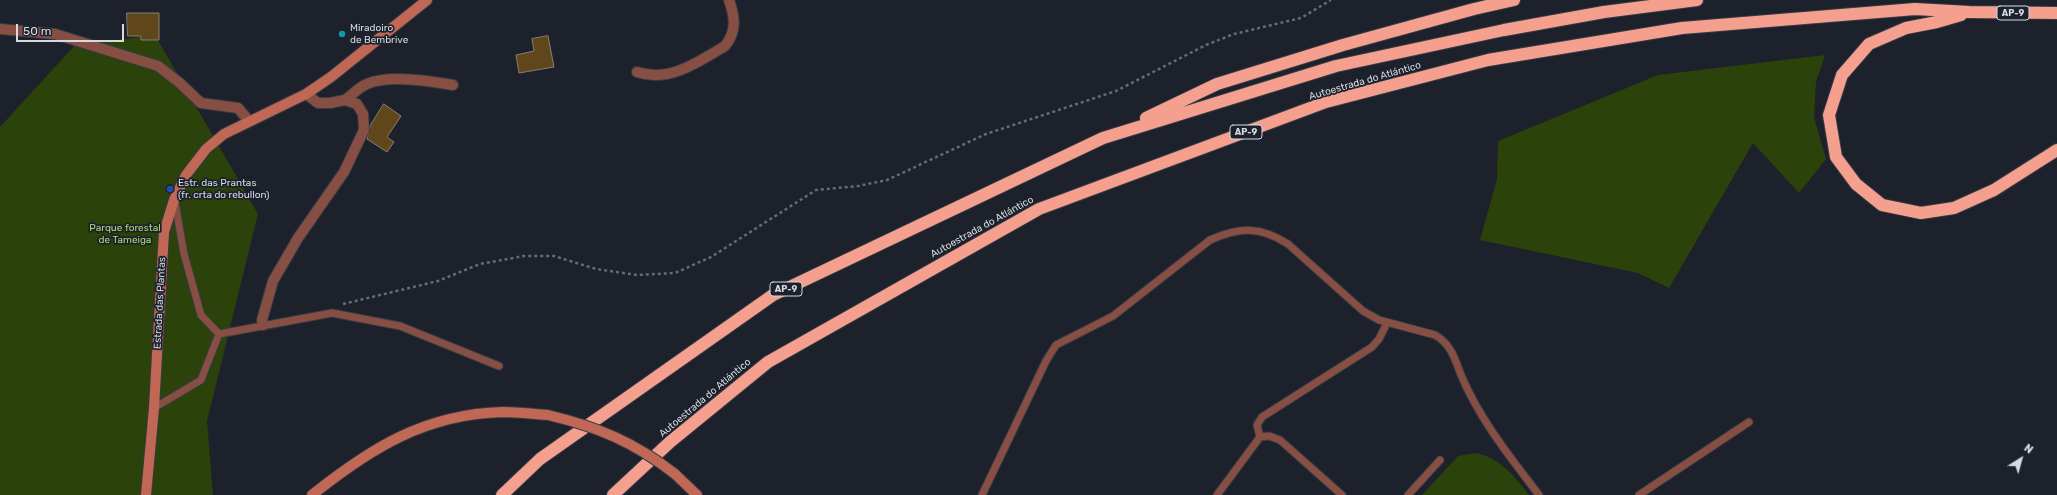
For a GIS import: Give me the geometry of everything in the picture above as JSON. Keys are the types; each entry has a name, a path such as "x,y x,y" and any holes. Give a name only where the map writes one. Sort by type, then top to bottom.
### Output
{"highway":[{"path":"1103,138 1217,84 1344,45 1474,9 1514,0"},
{"name":"Autoestrada do Atlántico","path":"502,495 540,459 773,295 1103,138 1336,66 1504,30 1604,12 1698,0"},
{"name":"Autoestrada do Atlántico","path":"613,495 670,442 768,362 1039,209 1326,102 1488,60 1682,28 1915,9 1969,12 2057,13"},
{"path":"1969,12 1937,22 1906,28 1869,44 1842,75 1830,115 1836,157 1856,184 1882,205 1921,213 1954,208 1994,190 2057,150"}],"street":[{"name":"Estrada das Plantas","path":"146,495 154,408 164,232 174,200 186,175 206,149 224,134 306,94 331,77 427,0"},
{"path":"637,72 658,76 680,72 725,46 731,40 734,26 734,15 729,0"},
{"path":"0,29 55,34 158,66 181,84 201,103 238,108 248,121"},
{"path":"306,94 318,103 330,103 345,100 368,83 392,80 424,80 453,85"},
{"path":"263,326 262,320 273,281 298,238 344,172 364,130 363,114 357,104 345,100"},
{"path":"312,495 362,456 392,439 421,427 459,417 496,413 548,415 574,421 618,437 643,451 675,474 697,495"}],"lane":[{"path":"174,200 184,254 201,316 219,334"},
{"path":"982,495 1046,361 1056,345 1113,316 1210,240 1245,229 1262,231 1276,236 1288,244 1363,311 1387,323 1435,335 1444,340 1450,348 1470,396 1491,431 1539,495"},
{"path":"219,334 332,313 400,326 499,366"},
{"path":"1260,437 1257,425 1262,417 1372,347 1379,339 1387,323"},
{"path":"154,408 200,380 219,334"},
{"path":"1639,495 1749,422"},
{"path":"1217,495 1260,437 1269,436 1280,440 1342,495"},
{"path":"1408,495 1440,460"}],"path":[{"path":"332,313 344,304 438,281 480,264 524,256 554,256 596,268 637,275 675,273 711,257 816,190 858,186 887,180 986,134 1116,91 1206,46 1234,34 1301,18 1327,4 1331,0"}],"green space":[{"name":"Parque forestal de Tameiga","path":"155,35 258,214 207,421 213,495 0,495 0,127 75,45"},
{"path":"1825,55 1816,82 1814,117 1826,159 1799,193 1753,143 1669,288 1638,273 1480,240 1497,179 1498,141 1658,75"},
{"path":"1475,453 1491,458 1506,468 1529,495 1422,495 1458,456"}],"building":[{"path":"127,13 159,13 159,40 141,40 141,36 128,36"},
{"path":"548,36 554,67 519,73 516,55 534,51 532,39"},
{"path":"384,104 401,116 387,137 394,142 387,152 367,139 370,126"}],"place":[{"name":"Miradoiro de Bembrive","path":"342,34"},
{"name":"Estr. das Prantas (fr. crta do rebullon)","path":"170,189"}]}
